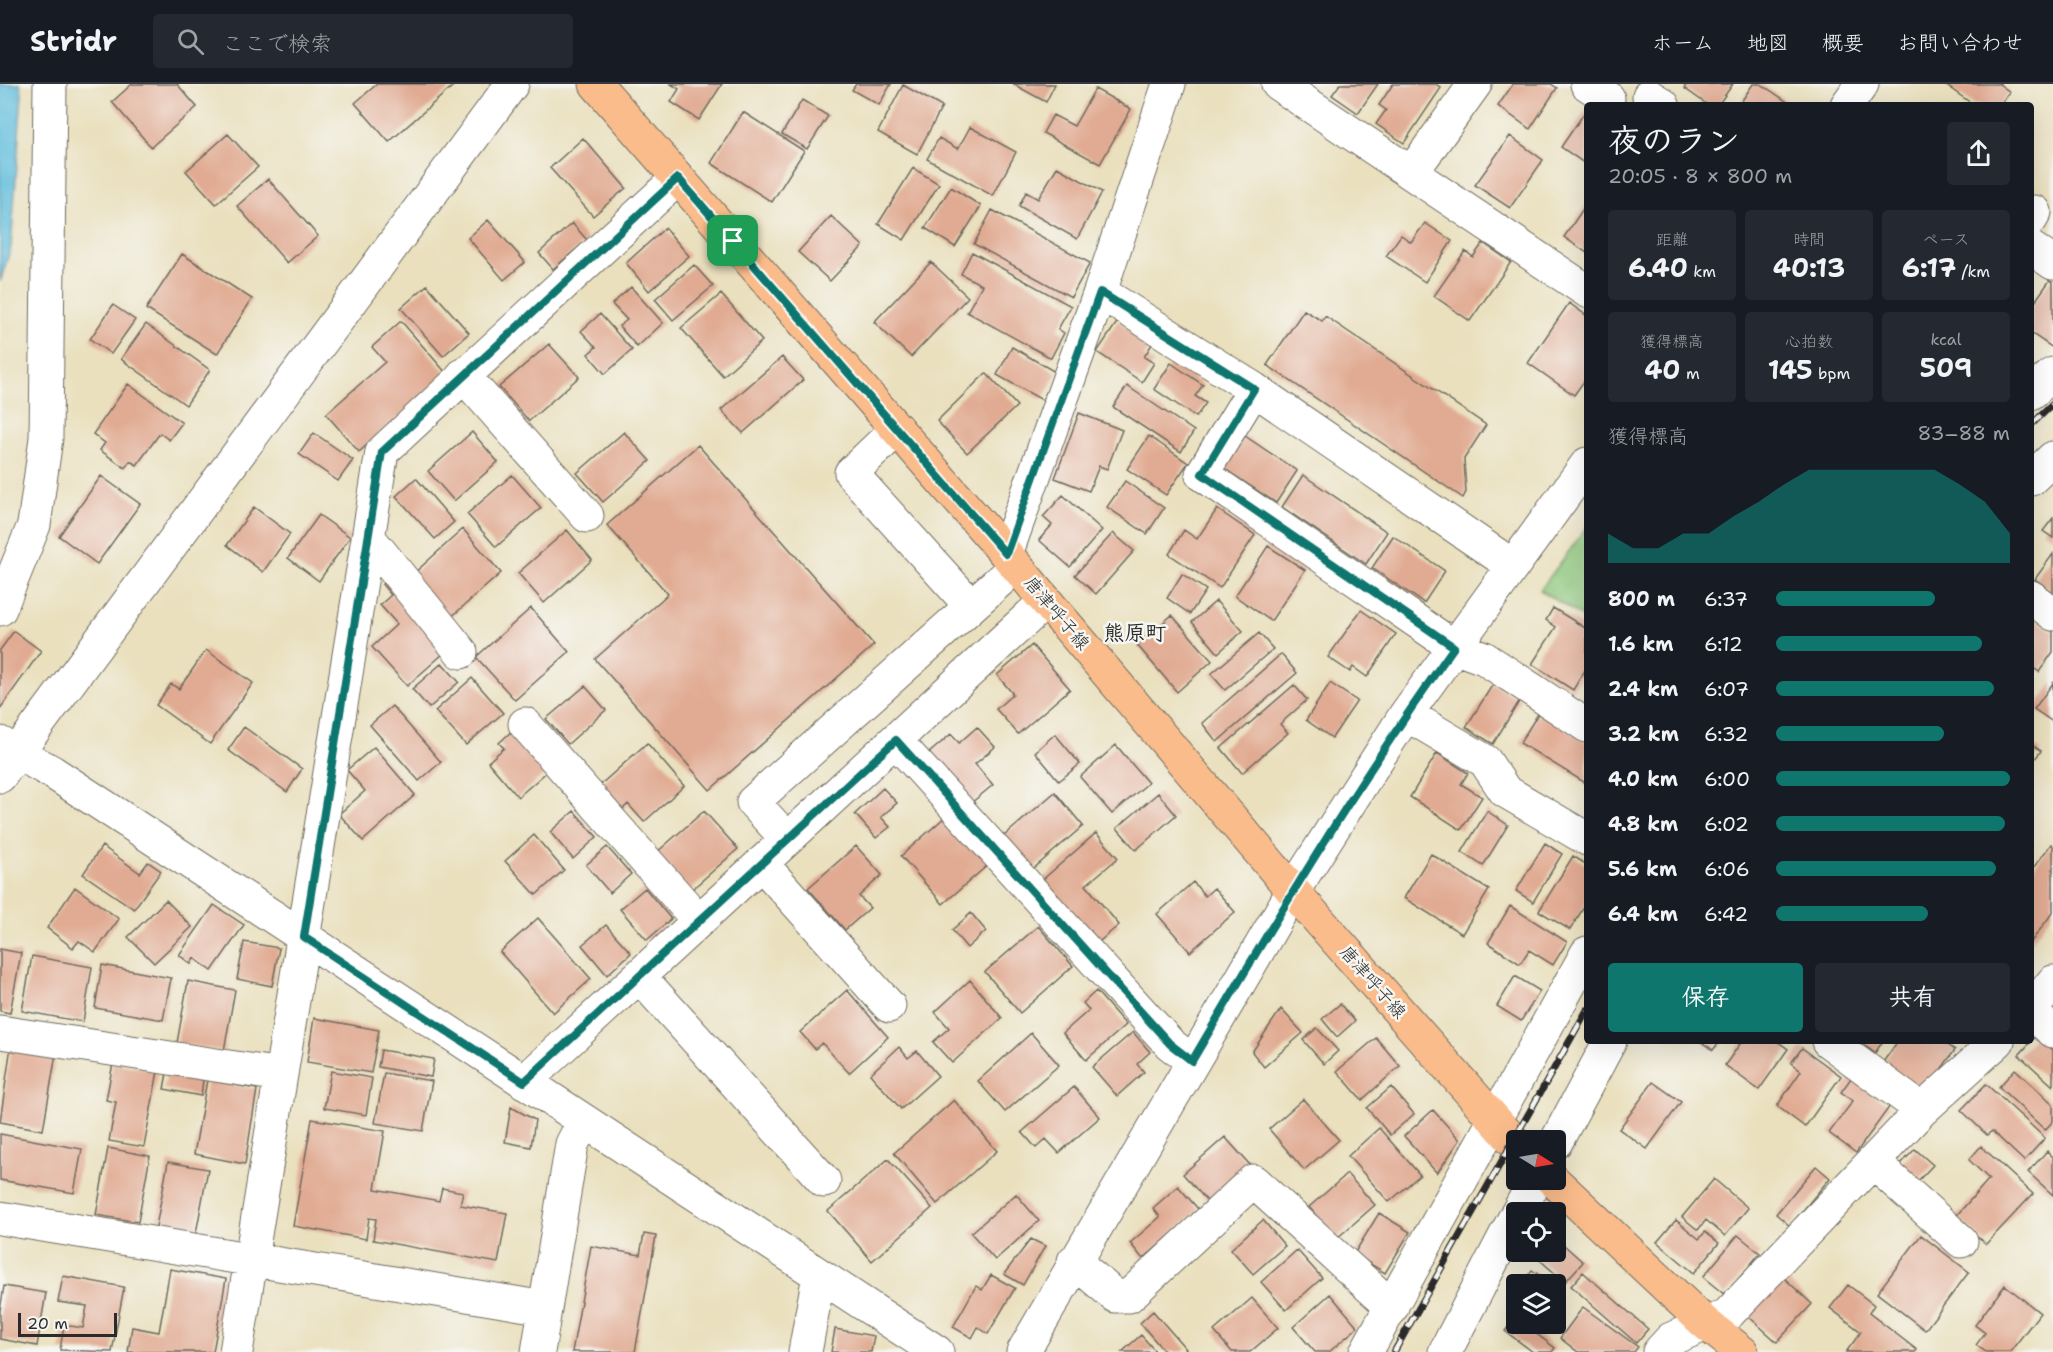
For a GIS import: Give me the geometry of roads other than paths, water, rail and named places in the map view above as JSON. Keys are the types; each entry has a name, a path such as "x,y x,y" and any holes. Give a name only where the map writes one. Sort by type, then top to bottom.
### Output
{"main road":[{"name":"唐津呼子線","path":"596,84 1011,560 1293,891 1506,1134"},
{"path":"1564,1190 1705,1323 1742,1352"}],"street":[{"path":"0,609 34,525 46,438 50,84"},
{"path":"512,84 6,757 304,937 937,1352"},
{"path":"787,839 753,802 971,606 1011,560 1169,84"},
{"path":"1278,84 1584,289"},
{"path":"1412,172 1475,84"},
{"path":"1849,102 1862,84"},
{"path":"236,1352 382,452 678,178"},
{"path":"2034,250 2053,263"},
{"path":"1100,292 1254,389 1513,566"},
{"path":"2034,390 2053,374"},
{"path":"463,375 587,516"},
{"path":"1254,389 1202,474 1454,647 1484,658 1584,724"},
{"path":"897,429 851,473 971,606"},
{"path":"2034,476 2053,458"},
{"path":"1023,1352 1074,1261 1293,891 1406,714 1584,468"},
{"path":"368,537 461,652"},
{"path":"2034,599 2053,614"},
{"path":"524,1082 1046,602"},
{"path":"1406,714 1485,761 1505,791 1584,837"},
{"path":"525,724 699,921"},
{"path":"896,740 1170,1044 1192,1061"},
{"path":"761,863 889,1006"},
{"path":"1366,1352 1584,958"},
{"path":"639,975 824,1181"},
{"path":"2034,1008 2053,982"},
{"path":"2034,1015 2053,1031"},
{"path":"0,1032 281,1075"},
{"path":"1562,1130 1608,1044"},
{"path":"1832,1044 1922,1110"},
{"path":"1659,1352 1671,1339 1727,1315 1922,1110 1995,1044"},
{"path":"538,1352 572,1144 584,1121"},
{"path":"1873,1162 1961,1240"},
{"path":"1074,1261 1115,1296 1129,1296 1253,1181 1392,1307"},
{"path":"0,1218 251,1262 545,1308"},
{"path":"1445,1352 1506,1235"},
{"path":"806,1352 819,1275"}],"water":[{"path":"0,84 20,84 22,93 11,247 0,282"}],"railway":[{"path":"2034,422 2053,404"},
{"path":"1394,1352 1584,1015"}],"district":[{"name":"熊原町","path":"1135,633"}]}
